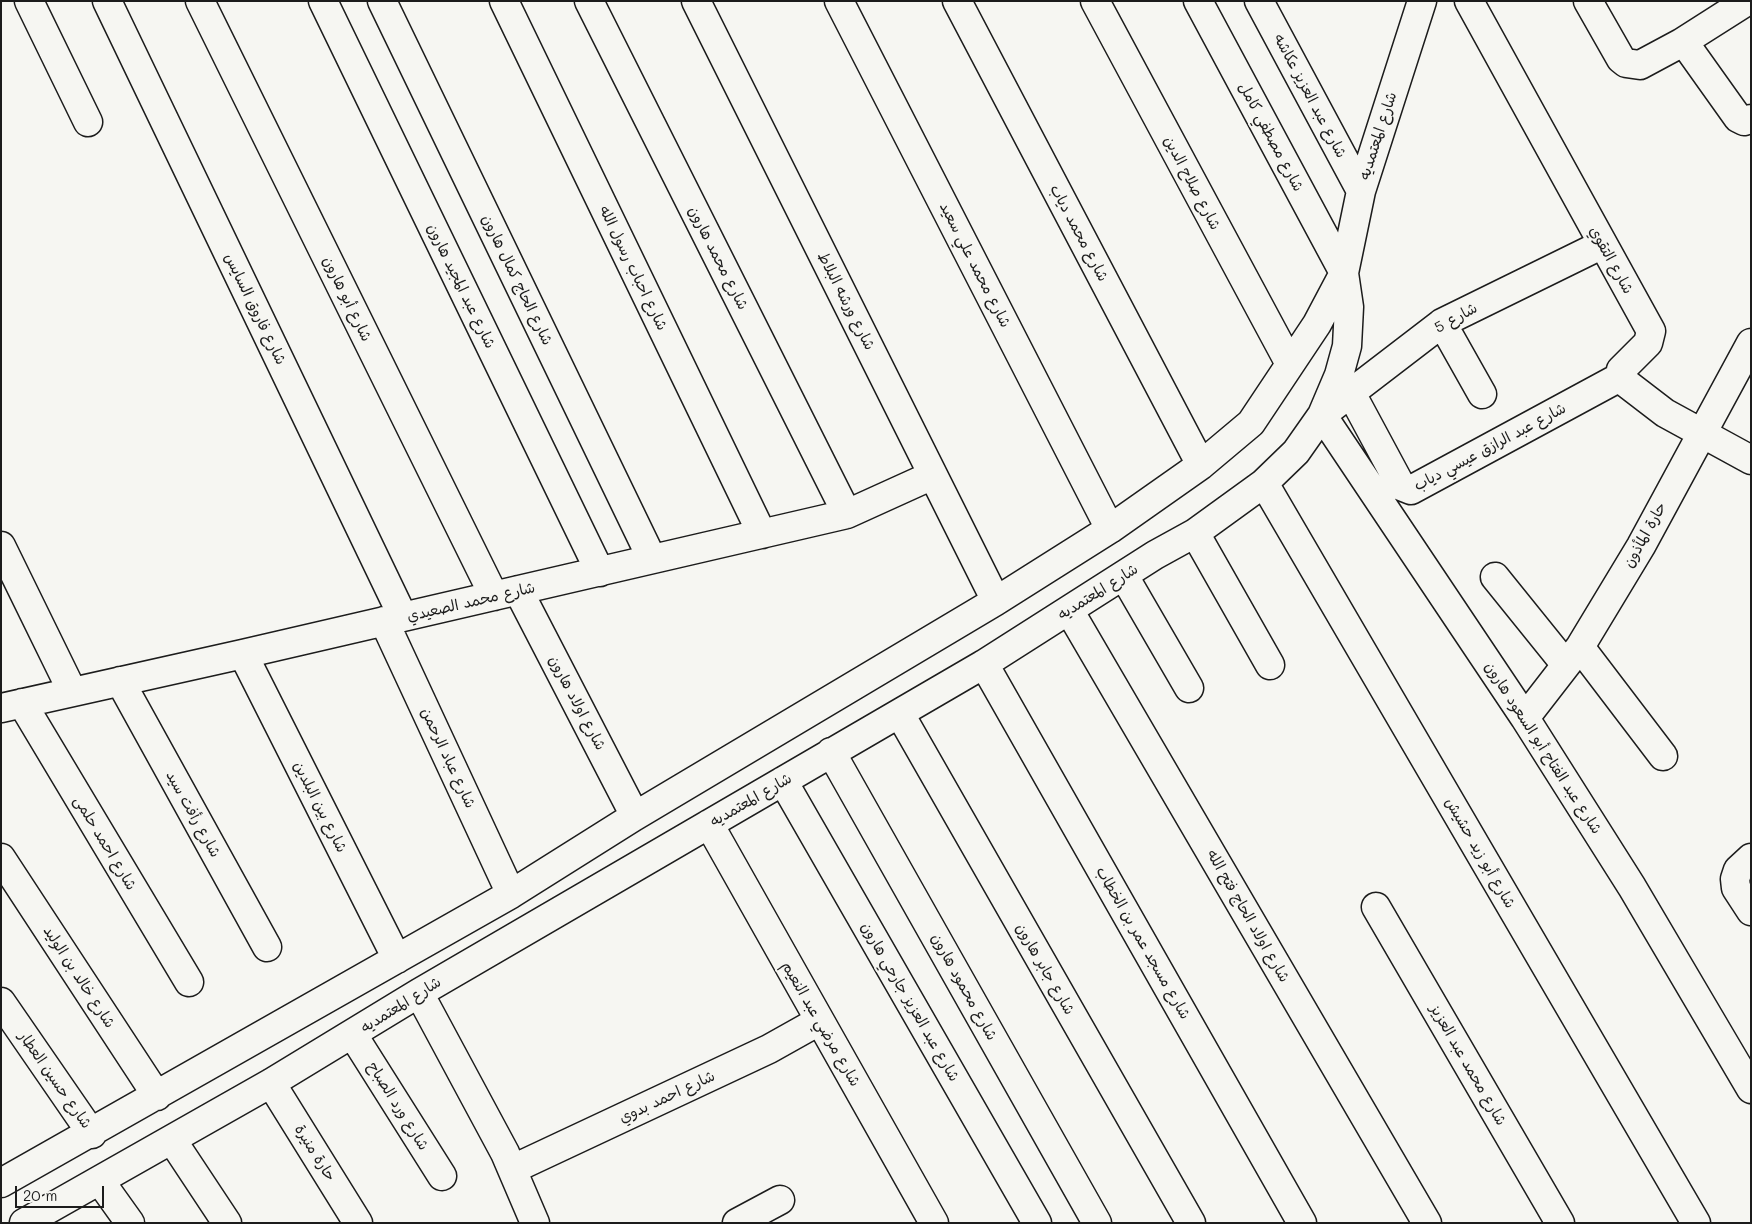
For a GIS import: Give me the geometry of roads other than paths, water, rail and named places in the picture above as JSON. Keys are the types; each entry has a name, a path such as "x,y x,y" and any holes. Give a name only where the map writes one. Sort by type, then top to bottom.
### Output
{"street":[{"path":"29,1 88,122"},
{"name":"شارع فاروق السايس","path":"107,1 393,619"},
{"name":"شارع أبو هارون","path":"200,1 506,593"},
{"name":"شارع عبد المجيد هارون","path":"323,1 600,572"},
{"name":"شارع الحاج كمال هارون","path":"382,1 652,559"},
{"name":"شارع احباب رسول الله","path":"504,1 762,534"},
{"name":"شارع محمد هارون","path":"589,1 847,514"},
{"name":"شارع ورشه البلاط","path":"696,1 996,601"},
{"name":"شارع محمد علي سعيد","path":"840,1 1110,529"},
{"name":"شارع محمد دياب","path":"957,1 1200,465"},
{"name":"شارع صلاح الدين","path":"1095,1 1290,364"},
{"name":"شارع مصطفي كامل","path":"1198,1 1344,273"},
{"name":"شارع عبد العزيز عكاشه","path":"1259,1 1361,191"},
{"name":"شارع المعتمديه","path":"4,1176 92,1134 511,894 635,816 996,601 1110,529 1200,465 1251,423 1317,324 1344,273 1361,191 1422,1"},
{"name":"شارع التقوي","path":"1469,1 1652,335 1648,343 1623,366 1620,377"},
{"path":"1588,1 1621,59 1626,63 1640,65 1681,44 1747,1"},
{"path":"1681,44 1690,49 1738,118 1744,121 1751,119"},
{"name":"شارع 5","path":"1322,415 1442,324 1603,244"},
{"name":"شارع المعتمديه","path":"38,1219 100,1181 353,1035 419,993 831,752 900,714 984,664 1155,555 1195,533 1264,483 1296,452 1322,415 1339,375 1347,346 1349,307 1344,273"},
{"path":"1442,324 1482,394"},
{"name":"حارة المأذون","path":"1526,718 1573,656 1641,546 1751,343"},
{"path":"1620,377 1665,413 1751,460"},
{"name":"شارع عبد الرازق عيسي دياب","path":"1351,393 1401,486 1411,490 1620,377"},
{"name":"شارع عبد الفتاح أبو السعود هارون","path":"1322,415 1526,718 1632,887 1751,1089"},
{"name":"شارع محمد الصعيدي","path":"12,705 242,654 847,514 933,475"},
{"name":"شارع أبو زيد حشيش","path":"1264,483 1696,1223"},
{"path":"1195,533 1270,665"},
{"path":"1,546 72,691"},
{"path":"1124,576 1189,688"},
{"path":"1495,577 1573,656 1663,756"},
{"name":"شارع اولاد هارون","path":"506,593 635,816"},
{"name":"شارع اولاد الحاج فتح الله","path":"1069,610 1427,1223"},
{"name":"شارع عباد الرحمن","path":"393,619 511,894"},
{"name":"شارع بين البلدين","path":"242,654 397,959"},
{"name":"شارع مسجد عمر بن الخطاب","path":"984,664 1302,1223"},
{"name":"شارع رأفت سيد","path":"120,681 267,947"},
{"name":"شارع احمد حلمى","path":"12,705 189,982"},
{"name":"شارع جابر هارون","path":"900,714 1191,1223"},
{"name":"شارع محمود هارون","path":"831,752 1097,1223"},
{"name":"شارع عبد العزيز جارحي هارون","path":"783,781 1037,1223"},
{"name":"شارع مرضي عبد النعيم","path":"709,824 934,1223"},
{"name":"شارع خالد بن الوليد","path":"1,858 157,1096"},
{"path":"1751,858 1738,870 1735,879 1736,888 1751,911"},
{"name":"شارع محمد عبد العزيز","path":"1376,907 1560,1223"},
{"path":"419,993 513,1169 526,1219"},
{"name":"شارع حسين العطار","path":"1,1002 92,1134"},
{"name":"شارع احمد بدوي","path":"513,1169 769,1049 819,1021"},
{"name":"شارع ورد الصباح","path":"353,1035 442,1176"},
{"name":"حارة منيرة","path":"271,1083 358,1223"},
{"path":"172,1140 227,1223"},
{"path":"100,1181 130,1223"},
{"path":"737,1223 780,1200"}]}
